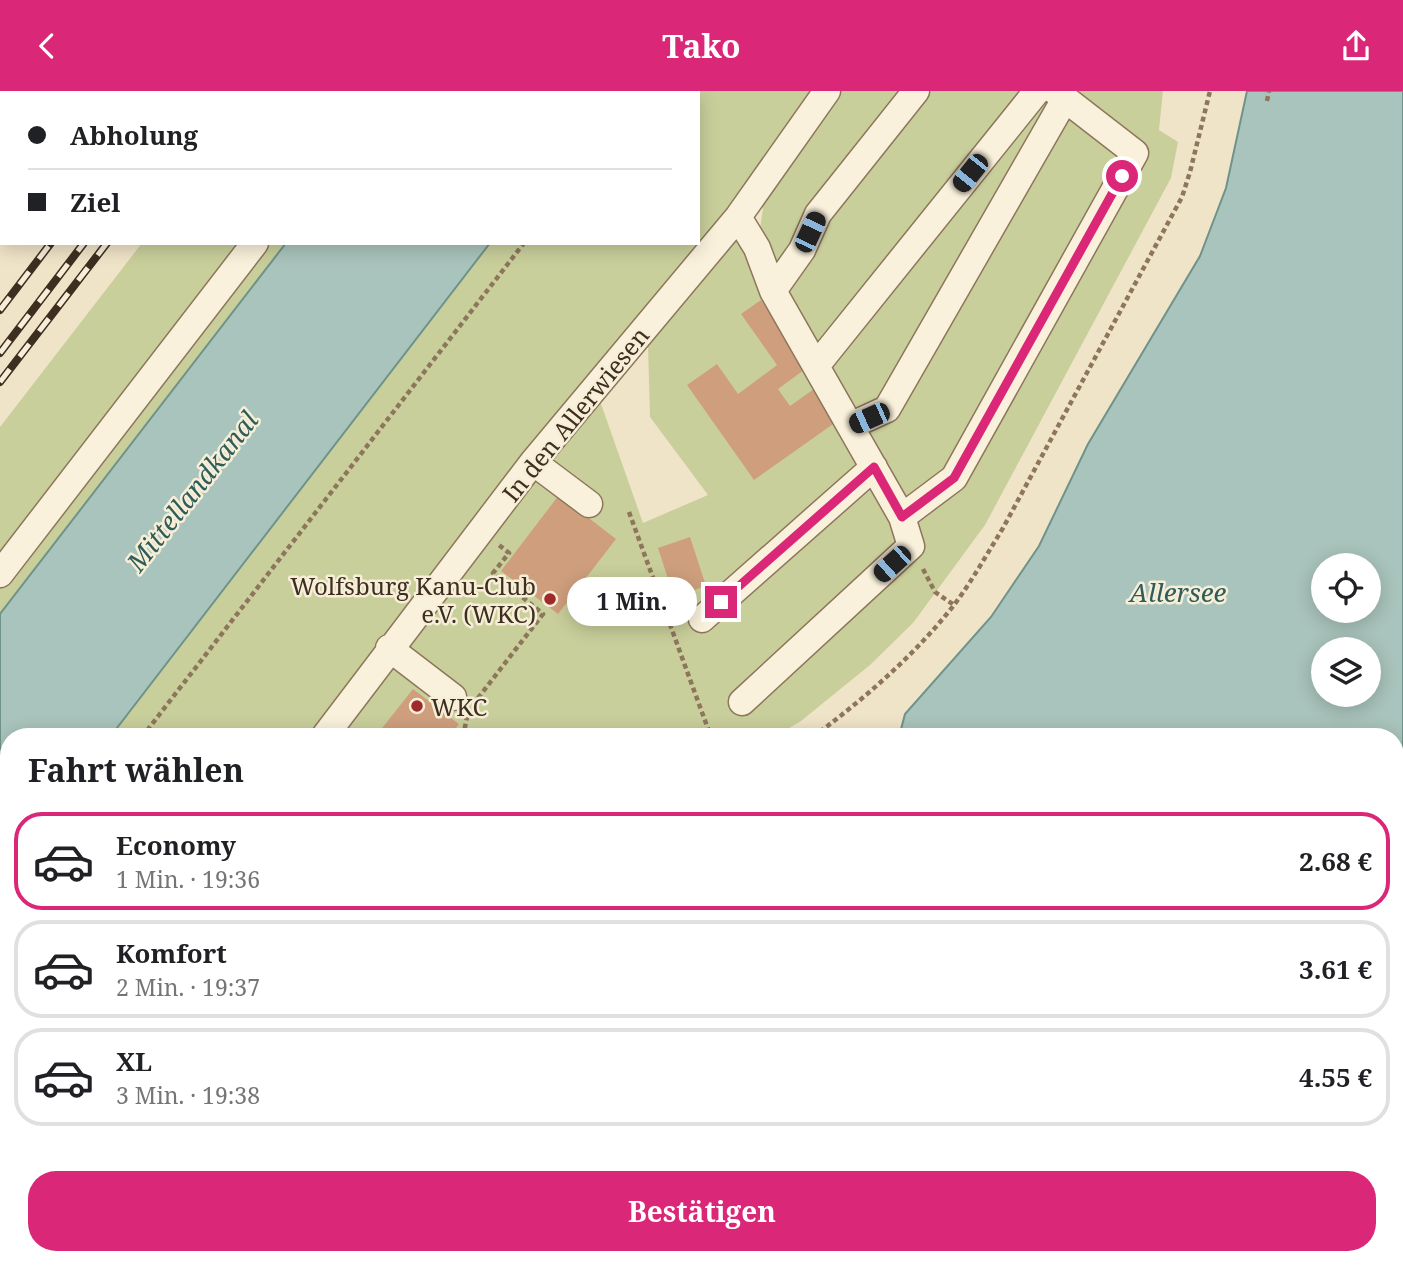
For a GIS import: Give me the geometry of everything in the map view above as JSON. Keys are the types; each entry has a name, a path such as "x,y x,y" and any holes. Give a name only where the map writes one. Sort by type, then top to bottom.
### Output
{"street":[{"name":"In den Allerwiesen","path":"331,728 533,462 738,217 827,91"},
{"path":"773,291 802,250 818,214 916,91"},
{"path":"816,366 1037,91"},
{"path":"850,426 887,409 1060,95 1135,153 954,478 902,517"},
{"path":"738,217 757,248 773,291 902,517 911,546 742,702"},
{"path":"0,575 253,245"},
{"path":"533,462 589,504"},
{"path":"702,619 874,467"},
{"path":"389,649 466,702"}],"path":[{"path":"824,728 886,678 954,605 1003,528 1172,215 1190,172 1210,91"},
{"path":"1267,101 1269,91"},
{"path":"149,728 522,245"},
{"path":"629,512 708,728"},
{"path":"464,728 466,702 543,614 493,573 509,552 481,531"},
{"path":"911,546 935,592 954,605"}],"green space":[{"path":"700,91 1163,91 1159,130 1178,142 1171,178 985,525 913,623 870,665 801,721 789,728 117,728 488,245 700,245","holes":["762,208 757,248 736,239","648,345 650,417 708,495 643,523 600,401"]},
{"path":"140,245 284,245 0,614 0,427"}],"water":[{"name":"Allersee","path":"1247,91 1403,91 1403,728 901,728 905,714 991,617 1039,546 1088,444 1200,256 1226,188"},
{"name":"Mittellandkanal","path":"284,245 488,245 117,728 0,728 0,614"}],"building":[{"path":"761,300 808,367 778,389 790,406 814,389 836,422 754,480 687,385 717,364 738,394 777,365 741,314"},
{"path":"559,495 616,539 558,614 501,571"},
{"path":"690,537 706,586 674,597 658,548"},
{"name":"WKC","path":"413,689 459,724 456,728 382,728"}],"railway":[{"path":"0,310 49,245"},
{"path":"0,353 82,245"},
{"path":"0,382 105,245"}],"place":[{"name":"Wolfsburg Kanu-Club e.V. (WKC)","path":"550,599"},
{"name":"WKC","path":"417,706"}],"route":[{"path":"721,602 874,467 902,517 954,478 1122,176"}]}
